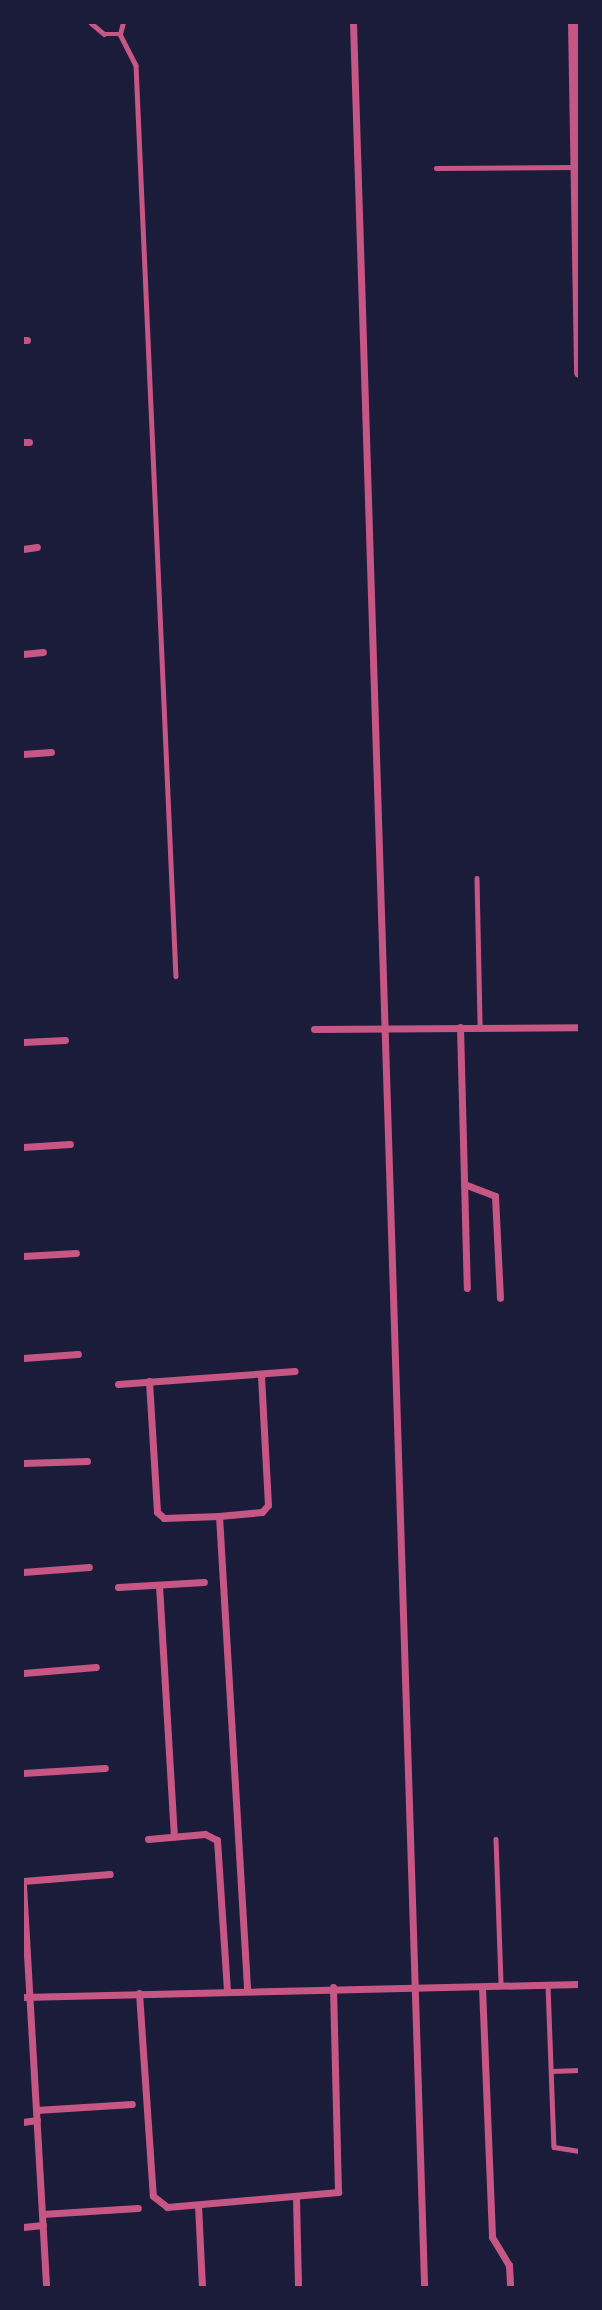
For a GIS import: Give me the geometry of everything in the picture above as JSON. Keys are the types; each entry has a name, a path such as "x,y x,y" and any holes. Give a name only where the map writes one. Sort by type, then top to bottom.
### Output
{"street":[{"path":"353,23 424,2287"},
{"path":"573,23 576,39 575,167 579,373"},
{"path":"23,549 37,547"},
{"path":"23,653 43,652"},
{"path":"23,754 51,752"},
{"path":"460,1027 467,1289"},
{"path":"314,1029 579,1027"},
{"path":"23,1042 65,1040"},
{"path":"23,1147 70,1144"},
{"path":"464,1184 495,1196 500,1298"},
{"path":"23,1256 76,1253"},
{"path":"23,1358 78,1354"},
{"path":"118,1384 295,1371"},
{"path":"149,1381 157,1512 169,1518 219,1516 262,1512 268,1505 261,1374"},
{"path":"23,1463 87,1461"},
{"path":"219,1516 247,1989"},
{"path":"23,1572 89,1567"},
{"path":"118,1587 204,1582"},
{"path":"159,1585 174,1837"},
{"path":"23,1673 96,1667"},
{"path":"23,1773 105,1768"},
{"path":"148,1839 205,1834 217,1840 227,1990"},
{"path":"46,2287 37,2120 26,1996 23,1883 110,1874"},
{"path":"26,1996 333,1987 579,1984"},
{"path":"139,1993 158,2204 198,2205 296,2199 338,2192 333,1987"},
{"path":"482,1987 492,2237 509,2265 510,2287"},
{"path":"36,2110 132,2104"},
{"path":"23,2122 37,2120"},
{"path":"296,2199 298,2287"},
{"path":"198,2205 202,2287"},
{"path":"42,2214 138,2208"},
{"path":"23,2227 43,2225"}],"lane":[{"path":"91,23 104,34 120,34"},
{"path":"123,23 120,34 136,65 176,975"},
{"path":"436,169 575,167"},
{"path":"477,878 480,1027"},
{"path":"496,1839 500,1986"},
{"path":"548,1984 554,2147 579,2151"},
{"path":"551,2071 579,2070"}]}
